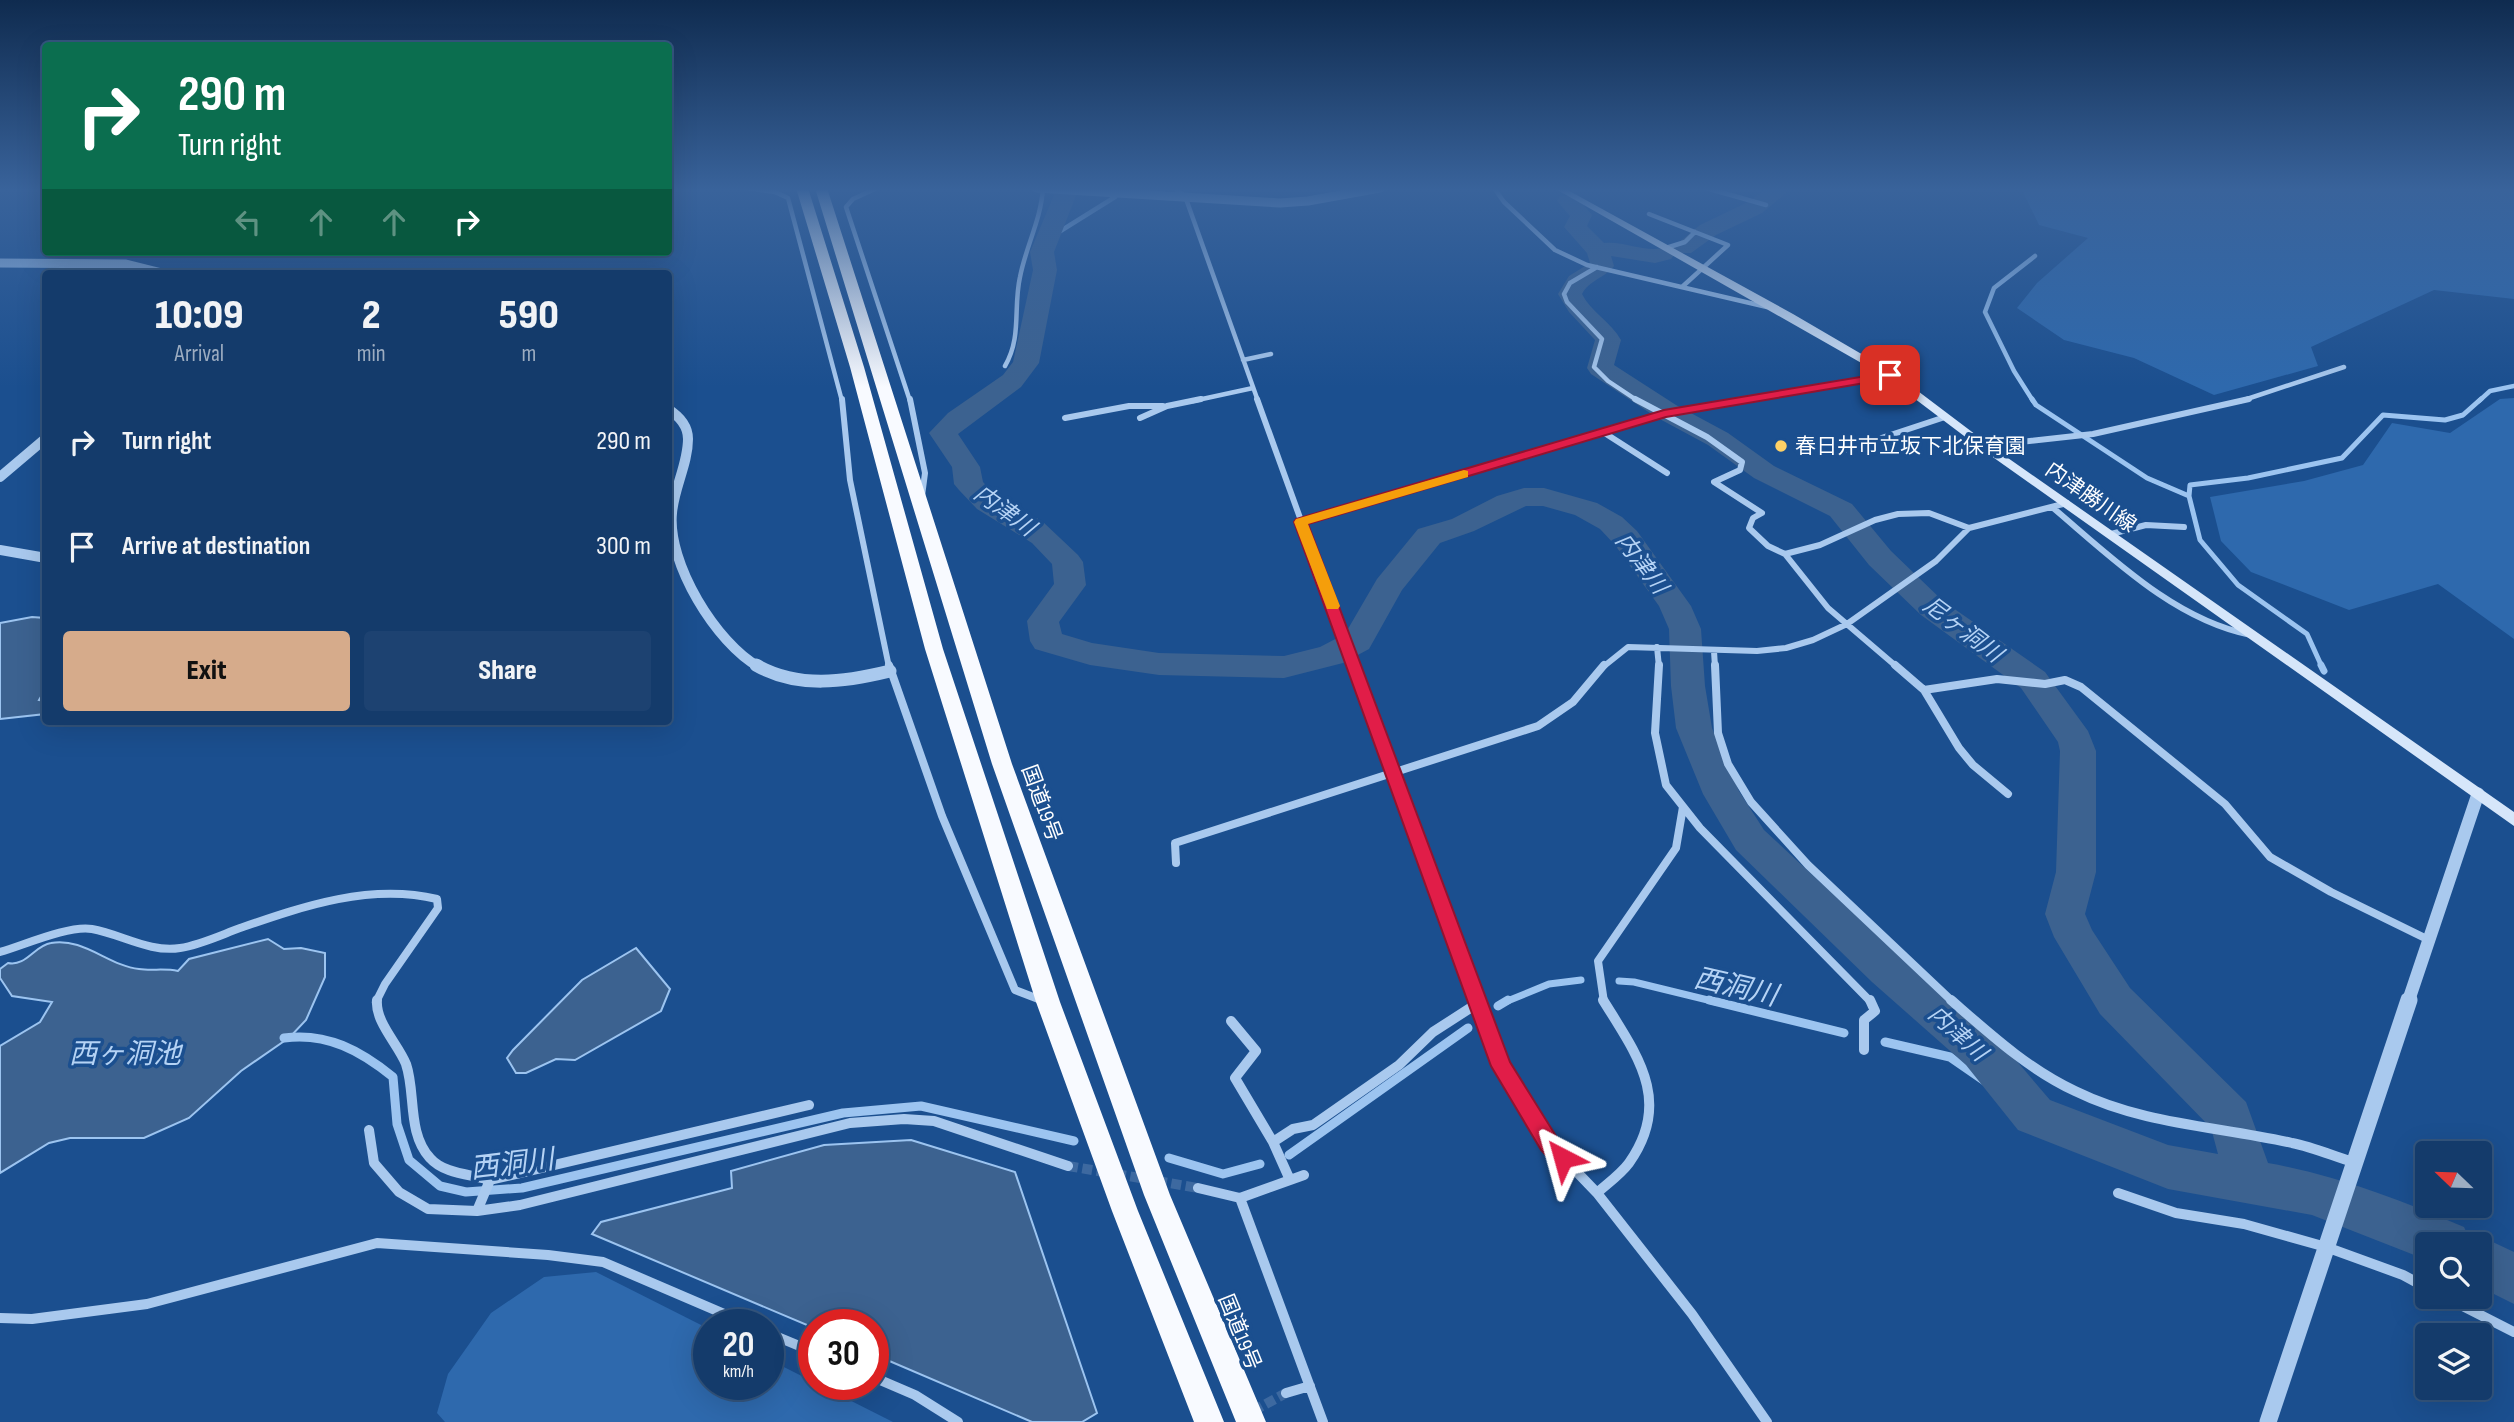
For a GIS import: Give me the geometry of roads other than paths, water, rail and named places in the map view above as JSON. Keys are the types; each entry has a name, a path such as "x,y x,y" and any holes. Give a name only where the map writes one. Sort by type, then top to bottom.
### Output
{"highway":[{"path":"822,254 858,367 934,649 1048,1002 1125,1212 1209,1422"},
{"name":"国道19号","path":"844,254 1002,764 1147,1169 1251,1422"}],"main road":[{"name":"内津勝川線","path":"1677,254 1890,375 1984,446 2514,820"}],"street":[{"path":"804,254 842,400 850,480 890,671 942,816 1015,990 1048,1002"},
{"path":"862,254 910,399 926,473 920,506"},
{"path":"1005,366 1018,341 1018,286 1027,254"},
{"path":"1205,254 1501,1066 1549,1143 1597,1194 1692,1314 1767,1422"},
{"path":"1566,254 1597,267 1777,309"},
{"path":"1682,287 1717,254"},
{"path":"0,263 126,264 150,270"},
{"path":"1597,267 1570,283 1564,294 1567,302 1602,339 1594,368 1627,393 1716,442 1742,462 1740,470 1714,482 1762,513 1754,518 1749,528 1768,546 1784,554 1828,608 1924,690 1959,748 1973,765 2008,794"},
{"path":"1242,360 1271,354"},
{"path":"1984,446 2093,434 2257,397 2344,368"},
{"path":"1301,522 1664,414 1890,375"},
{"path":"1065,418 1129,406 1167,406 1253,388"},
{"path":"1140,418 1167,406"},
{"path":"672,413 686,426 688,441 673,495 672,509"},
{"path":"1839,452 1945,416"},
{"path":"1603,432 1667,473"},
{"path":"0,477 42,441"},
{"path":"1176,863 1175,843 1538,726 1562,713 1579,697 1613,654 1628,647 1714,651 1786,648 1813,640 1847,624 1936,561 1969,528 2067,503"},
{"path":"2052,507 2128,571 2186,609 2238,635 2255,635"},
{"path":"1784,554 1818,545 1889,515 1926,512 1969,528"},
{"path":"2111,534 2146,525 2184,527"},
{"path":"672,531 675,556 687,585 735,649 758,668 786,679 824,683 858,680 890,671"},
{"path":"0,551 42,557"},
{"path":"1657,647 1660,674 1655,733 1666,785 1700,828 1870,1000 1875,1011 1864,1020 1864,1050"},
{"path":"1714,651 1718,733 1728,764 1751,802 1808,865 1948,998 2012,1053 2074,1091 2158,1121 2293,1143 2353,1162"},
{"path":"1924,690 1997,679 2045,684 2065,680 2081,688 2225,804 2270,858 2331,892 2429,940"},
{"path":"2268,1422 2353,1162 2479,794"},
{"path":"1597,1194 1628,1164 1648,1126 1650,1090 1638,1056 1603,1000 1598,961 1676,848 1683,807"},
{"path":"0,951 90,928 166,950 183,948 296,910 373,892 422,892 437,899 438,908 376,1003 380,1022 399,1045 405,1063 411,1108 422,1146 437,1165 490,1180 809,1105"},
{"path":"1273,1142 1293,1129 1313,1125 1399,1065 1433,1032 1478,1003"},
{"path":"1231,1021 1256,1051 1235,1079 1273,1142 1290,1180"},
{"path":"369,1130 374,1163 399,1192 428,1209 477,1211 520,1205 863,1122 934,1121 1068,1166"},
{"path":"1198,1188 1240,1198 1304,1175"},
{"path":"477,1211 490,1180"},
{"path":"2118,1193 2176,1213 2244,1223 2326,1247 2415,1282"},
{"path":"1240,1198 1323,1422"},
{"path":"0,1318 32,1319 147,1304 377,1242 548,1255 603,1262 713,1309"},
{"path":"2469,1309 2514,1332"},
{"path":"889,1384 915,1395 958,1422"},
{"path":"1286,1393 1310,1386"}],"water":[{"path":"42,618 42,695 39,700 42,700 42,714 0,719 0,623"},
{"name":"西ヶ洞池","path":"268,939 284,949 301,948 325,953 325,977 306,1020 290,1037 241,1071 189,1118 144,1138 70,1138 49,1143 0,1173 0,1046 40,1022 52,1002 12,996 0,978 0,969 8,963 20,962 45,945 63,942 85,948 128,967 178,971 189,959"},
{"path":"636,948 670,989 661,1011 575,1060 556,1059 526,1073 516,1073 507,1058 513,1050 582,980"},
{"path":"911,1140 1015,1172 1097,1413 1082,1422 1032,1422 889,1361 889,1309 798,1309 798,1321 784,1315 784,1309 769,1309 592,1234 601,1222 732,1188 731,1171 824,1145"}],"waterway":[{"name":"内津川","path":"1042,254 1045,270 1026,363 1012,381 958,419 943,433 966,467 969,484 987,503 1031,527 1067,562 1070,585 1043,621 1047,641 1090,654 1159,664 1284,667 1331,655 1357,641 1388,586 1429,536 1463,525 1507,502 1524,497 1544,497 1586,509 1611,523 1626,538 1675,606 1685,629 1688,686 1694,728 1722,794 1750,840 1887,970 1982,1052 2034,1115 2168,1167 2312,1193 2420,1232"},
{"name":"尼ヶ洞川","path":"1599,254 1602,266 1577,281 1570,294 1573,301 1600,327 1608,340 1600,368 1666,411 1718,439 1764,472 1841,510 1880,558 1932,608 2033,680 2075,740 2078,751 2076,872 2065,914 2074,937 2115,1001 2230,1117 2250,1181"},
{"path":"1646,254 1662,254"},
{"path":"2033,401 2014,371 1985,312 1994,288 2035,256"},
{"path":"2479,401 2490,391 2514,386"},
{"path":"2032,399 2036,405 2147,478 2189,496"},
{"path":"2189,496 2190,485 2248,478 2342,458 2383,415 2445,420 2463,415 2481,399"},
{"path":"2189,496 2200,540 2238,585 2307,634 2322,667"},
{"path":"2322,667 2324,671"},
{"name":"西洞川","path":"1505,1002 1549,984 1581,980"},
{"name":"西洞川","path":"1619,981 1634,982 1716,1002"},
{"name":"西洞川","path":"1498,1006 1508,1000"},
{"name":"西洞川","path":"1709,1000 1844,1033"},
{"name":"西洞川","path":"1289,1155 1468,1028"},
{"name":"西洞川","path":"284,1038 315,1038 343,1046 369,1059 393,1077 397,1124 409,1160 440,1186 466,1192 522,1188 843,1113 921,1106 1074,1141"},
{"name":"西洞川","path":"1885,1042 1950,1057 2034,1115"},
{"name":"西洞川","path":"1169,1158 1223,1174 1260,1164"},
{"name":"内津川","path":"2492,1267 2514,1279"}],"tunnel":[{"path":"1068,1166 1104,1172"},
{"path":"1116,1174 1146,1179"},
{"path":"1157,1181 1198,1188"},
{"path":"1253,1411 1286,1393"}],"place":[{"name":"春日井市立坂下北保育園","path":"1781,446"}]}
